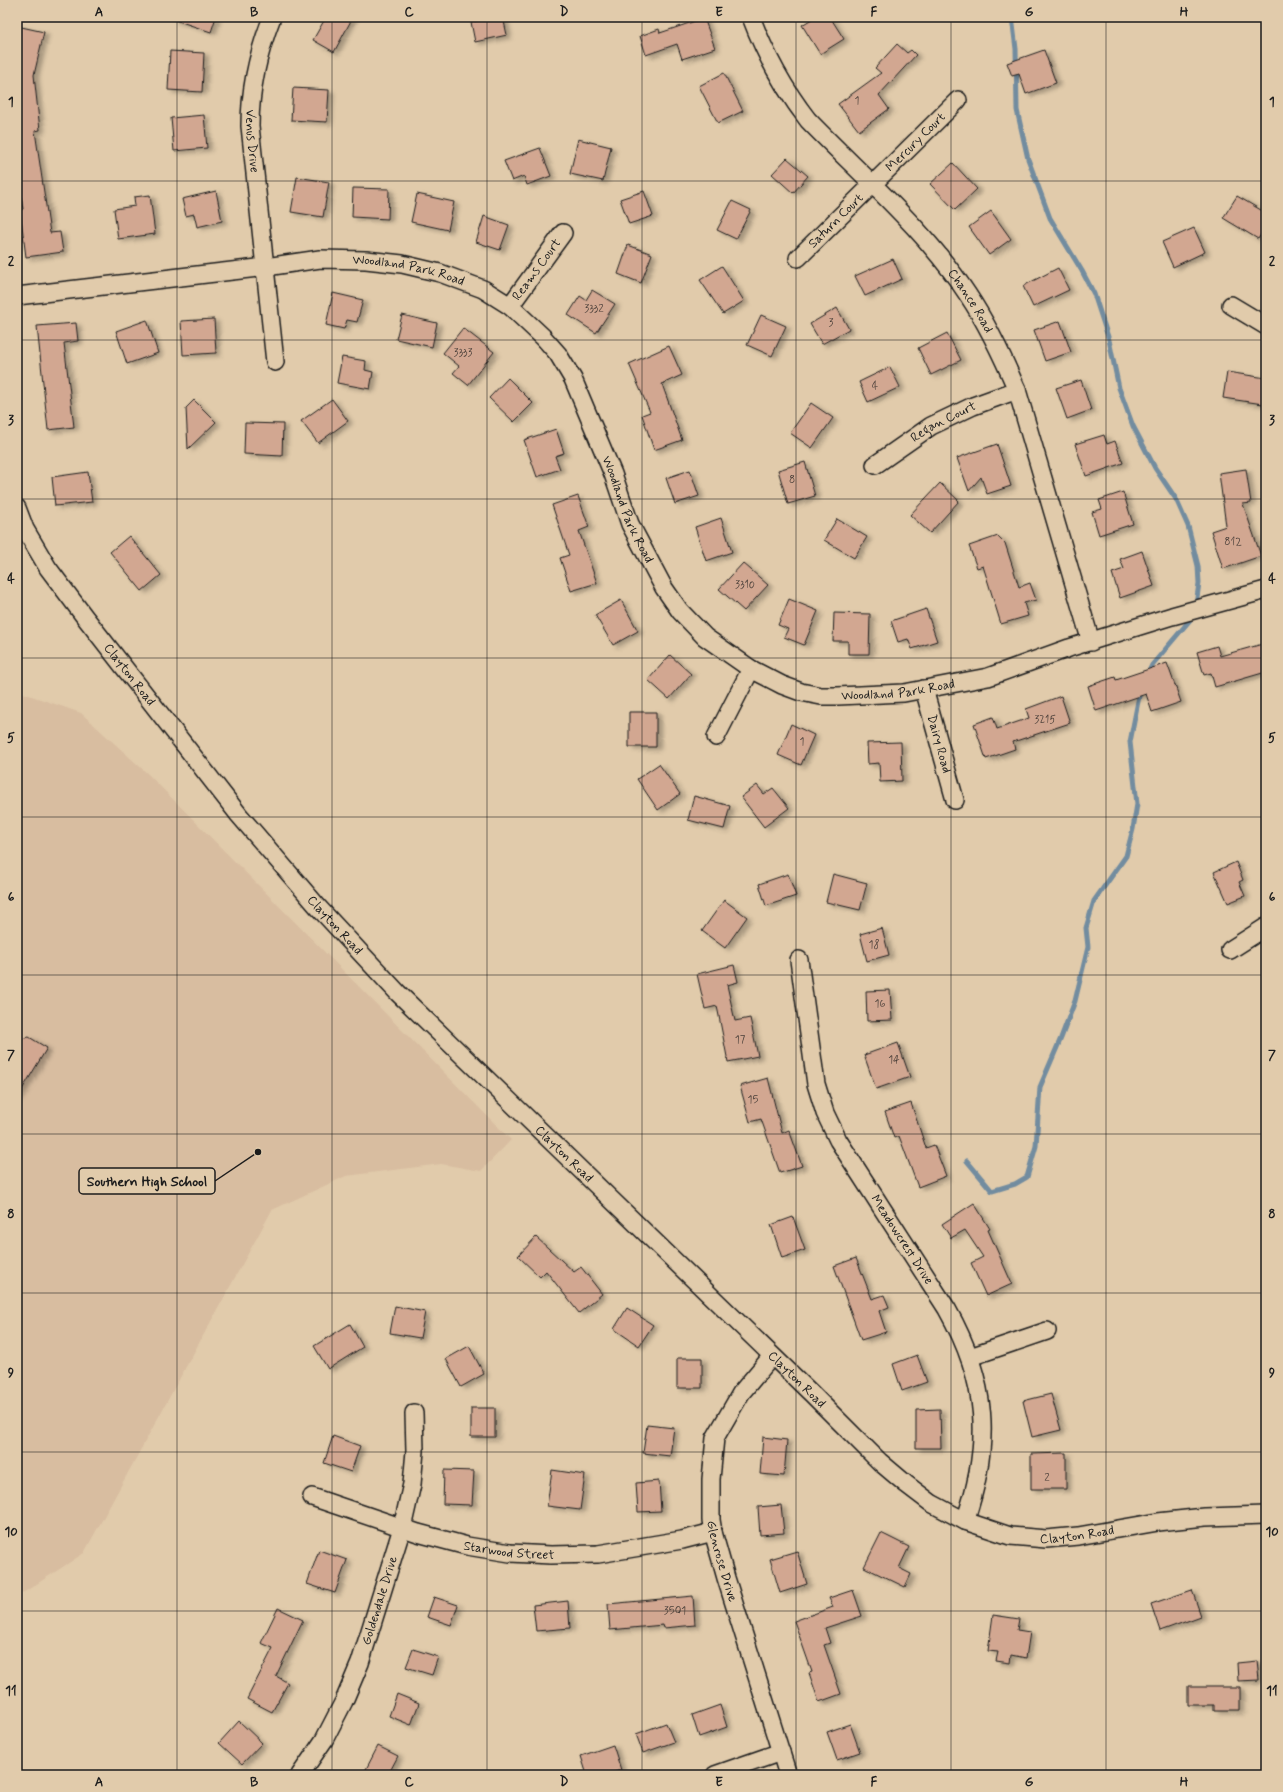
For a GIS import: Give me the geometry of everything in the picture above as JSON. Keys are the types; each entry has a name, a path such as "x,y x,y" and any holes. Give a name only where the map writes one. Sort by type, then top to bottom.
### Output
{"street":[{"name":"Venus Drive","path":"272,17 257,61 250,109 252,142 275,362"},
{"name":"Chance Road","path":"751,17 767,56 796,104 819,131 919,233 967,293 990,332 1016,390 1062,539 1091,642"},
{"name":"Mercury Court","path":"873,185 958,100"},
{"name":"Saturn Court","path":"798,258 873,185"},
{"name":"Reams Court","path":"510,306 563,233"},
{"name":"Woodland Park Road","path":"17,296 266,267 320,259 366,260 402,264 440,273 477,286 498,297 510,306 543,337 558,354 573,379 613,474 630,524 664,588 680,611 693,626 751,669 782,685 821,696 904,693 988,677 1196,608 1266,590"},
{"path":"1231,305 1266,326"},
{"name":"Regan Court","path":"875,465 931,426 973,406 1016,390"},
{"name":"Clayton Road","path":"17,508 21,530 84,616 239,815 318,907 398,993 812,1394 880,1462 931,1503 965,1521 1010,1536 1046,1540 1158,1522 1205,1517 1266,1515"},
{"path":"716,737 751,669"},
{"name":"Dairy Road","path":"924,689 955,800"},
{"path":"1230,950 1266,927"},
{"name":"Meadowcrest Drive","path":"799,960 811,1057 816,1084 825,1112 838,1140 947,1309 958,1328 970,1357 980,1397 983,1430 981,1463 965,1521"},
{"path":"970,1357 1047,1330"},
{"name":"Glenrose Drive","path":"772,1356 741,1393 716,1438 711,1498 713,1532 788,1775"},
{"name":"Goldendale Drive","path":"300,1775 324,1740 344,1701 360,1663 402,1528 412,1484 415,1452 414,1413"},
{"name":"Starwood Street","path":"312,1497 402,1528 467,1546 510,1553 551,1555 598,1554 682,1540 713,1532"},
{"path":"715,1775 781,1752"}],"shaded area":[{"path":"17,691 81,713 149,775 511,1140 481,1171 441,1164 346,1176 272,1210 84,1553 26,1591 17,1595"}],"building":[{"path":"172,17 216,17 211,32 172,19"},
{"path":"326,17 353,17 334,52 313,40"},
{"path":"503,17 507,35 475,42 471,22"},
{"path":"815,17 830,17 844,39 820,54 802,25"},
{"path":"704,18 715,48 682,59 677,44 646,55 640,36 659,29 660,33"},
{"path":"17,26 44,32 34,75 40,130 35,131 50,233 60,232 63,252 26,257 20,210 23,209 17,168"},
{"path":"897,44 907,53 911,50 916,55 879,95 889,109 859,131 838,104 881,73 875,68"},
{"path":"1044,50 1056,83 1026,94 1019,74 1012,76 1007,63"},
{"path":"170,51 204,53 202,92 168,90"},
{"path":"724,73 743,111 718,123 699,86"},
{"path":"293,88 329,90 327,122 291,120"},
{"path":"204,115 207,148 174,151 171,118"},
{"path":"578,139 611,147 603,181 570,174"},
{"path":"540,148 551,176 527,185 524,176 512,181 504,161"},
{"path":"787,158 808,176 793,193 772,174"},
{"path":"953,163 977,189 955,210 930,184"},
{"path":"297,177 329,182 323,217 291,212"},
{"path":"353,188 389,189 388,219 352,217"},
{"path":"216,191 222,221 197,227 194,214 186,216 182,199"},
{"path":"644,191 653,216 629,224 620,199"},
{"path":"417,194 454,202 448,230 411,222"},
{"path":"150,195 155,234 118,239 114,209 135,206 134,197"},
{"path":"1237,196 1266,213 1266,227 1258,239 1223,218"},
{"path":"732,201 751,210 736,239 717,230"},
{"path":"991,211 1011,239 989,255 969,227"},
{"path":"484,216 509,225 500,250 476,242"},
{"path":"1194,228 1205,252 1173,267 1162,242"},
{"path":"628,245 652,254 641,283 618,274"},
{"path":"893,259 902,279 865,296 855,276"},
{"path":"722,266 744,301 723,314 700,280"},
{"path":"1058,268 1069,290 1033,307 1023,286"},
{"path":"592,290 615,304 596,333 568,315 580,296 586,300"},
{"path":"333,293 363,300 357,322 347,320 344,329 326,325"},
{"path":"837,308 849,329 822,344 810,324"},
{"path":"402,315 437,323 432,347 396,339"},
{"path":"761,315 786,326 772,356 747,345"},
{"path":"214,319 216,353 183,355 181,321"},
{"path":"147,320 158,353 127,364 116,331"},
{"path":"1060,321 1071,352 1045,361 1034,330"},
{"path":"76,323 78,341 64,343 74,427 48,430 37,326"},
{"path":"463,328 494,352 468,385 453,373 459,366 443,353"},
{"path":"947,333 961,360 931,375 918,348"},
{"path":"669,346 682,375 662,384 682,440 654,450 642,415 650,412 629,364"},
{"path":"342,357 366,361 365,370 373,372 370,389 337,383"},
{"path":"890,367 900,387 868,402 859,382"},
{"path":"1227,372 1266,378 1263,404 1223,398"},
{"path":"508,378 533,403 514,422 489,398"},
{"path":"1081,380 1091,410 1067,419 1056,388"},
{"path":"332,399 348,421 318,443 301,421"},
{"path":"194,400 216,422 188,449 186,408"},
{"path":"811,403 833,418 812,448 790,433"},
{"path":"245,423 283,424 282,456 244,454"},
{"path":"556,429 564,453 555,456 560,469 537,477 524,440"},
{"path":"1104,435 1107,444 1115,441 1123,463 1086,476 1075,444"},
{"path":"997,444 1011,486 987,494 981,477 969,491 957,458"},
{"path":"805,462 815,496 788,504 778,470"},
{"path":"1246,469 1251,503 1243,504 1261,556 1223,569 1211,531 1226,526 1219,473"},
{"path":"690,470 699,496 675,504 666,478"},
{"path":"88,472 92,502 55,506 52,477"},
{"path":"940,483 959,501 930,533 910,515"},
{"path":"1123,492 1133,524 1099,535 1092,512 1102,509 1099,500"},
{"path":"578,496 589,527 579,531 597,583 571,591 560,558 569,555 552,505"},
{"path":"721,518 732,552 706,561 695,527"},
{"path":"837,519 867,537 854,558 824,540"},
{"path":"129,536 161,575 142,591 110,552"},
{"path":"998,536 1005,543 1019,587 1030,583 1036,600 1024,603 1028,616 1001,624 983,566 977,568 969,546"},
{"path":"1142,551 1154,586 1120,598 1112,573 1124,569 1120,559"},
{"path":"743,563 768,585 744,611 719,589"},
{"path":"789,599 818,611 804,645 784,637 788,629 778,625"},
{"path":"621,600 638,631 613,645 595,615"},
{"path":"926,609 937,641 912,649 908,639 898,642 891,621"},
{"path":"834,613 870,614 869,654 848,654 848,641 833,641"},
{"path":"1266,643 1266,672 1215,687 1211,673 1204,675 1197,652 1217,646 1220,656"},
{"path":"670,655 691,674 669,699 648,680"},
{"path":"1167,663 1181,702 1152,712 1146,694 1096,711 1088,686 1115,677 1116,680"},
{"path":"1061,696 1070,723 1013,742 1015,749 986,759 974,724 993,717 997,729 1029,718 1026,709"},
{"path":"629,712 656,712 656,747 629,747"},
{"path":"791,724 814,735 801,765 778,755"},
{"path":"901,742 902,781 880,782 879,763 868,764 867,743"},
{"path":"659,764 680,794 658,810 637,779"},
{"path":"757,785 764,794 773,788 789,808 764,827 741,797"},
{"path":"694,796 730,806 724,829 688,820"},
{"path":"1236,862 1243,880 1239,882 1245,896 1228,903 1214,872"},
{"path":"788,874 796,896 766,906 759,884"},
{"path":"833,874 867,883 860,910 826,902"},
{"path":"724,900 747,917 725,948 702,931"},
{"path":"882,928 889,955 867,961 860,934"},
{"path":"734,965 738,982 727,985 735,1021 750,1018 758,1056 728,1062 717,1006 705,1009 697,974"},
{"path":"890,990 892,1020 867,1021 866,991"},
{"path":"29,1037 47,1048 17,1098 17,1040"},
{"path":"898,1043 910,1077 876,1089 864,1055"},
{"path":"768,1078 782,1133 789,1130 802,1166 780,1173 761,1119 750,1122 740,1086"},
{"path":"911,1103 926,1148 934,1145 946,1176 918,1187 899,1136 894,1138 885,1112"},
{"path":"974,1203 990,1229 988,1230 1012,1284 986,1296 971,1263 983,1257 965,1230 951,1238 942,1224"},
{"path":"793,1217 805,1250 782,1258 771,1225"},
{"path":"536,1237 574,1272 581,1267 602,1294 579,1313 546,1271 540,1277 518,1256"},
{"path":"856,1258 872,1299 884,1295 889,1307 879,1311 886,1332 861,1340 834,1266"},
{"path":"395,1306 425,1312 420,1338 390,1333"},
{"path":"627,1308 653,1325 639,1346 614,1329"},
{"path":"350,1324 363,1347 328,1369 314,1346"},
{"path":"469,1346 484,1374 461,1387 446,1359"},
{"path":"917,1355 927,1382 902,1391 893,1364"},
{"path":"677,1358 702,1358 702,1388 677,1388"},
{"path":"1051,1394 1061,1430 1032,1437 1023,1401"},
{"path":"471,1408 495,1408 495,1437 471,1437"},
{"path":"940,1409 941,1448 916,1448 916,1410"},
{"path":"647,1425 674,1428 670,1456 643,1453"},
{"path":"333,1436 360,1446 351,1472 324,1463"},
{"path":"763,1437 787,1440 784,1476 760,1474"},
{"path":"1066,1453 1066,1489 1031,1489 1031,1454"},
{"path":"444,1470 474,1471 472,1505 443,1504"},
{"path":"552,1470 585,1475 580,1510 547,1506"},
{"path":"659,1481 661,1511 638,1512 636,1483"},
{"path":"781,1505 784,1533 760,1535 758,1507"},
{"path":"881,1533 909,1547 899,1568 911,1574 905,1587 864,1567"},
{"path":"319,1550 347,1560 335,1593 307,1584"},
{"path":"797,1551 807,1584 780,1593 770,1559"},
{"path":"853,1590 862,1616 825,1628 830,1643 824,1645 841,1694 819,1702 809,1673 812,1672 794,1621 833,1607 829,1598"},
{"path":"1192,1590 1201,1616 1160,1631 1151,1604"},
{"path":"693,1596 695,1625 664,1628 663,1625 610,1630 608,1604"},
{"path":"434,1597 458,1605 451,1625 427,1617"},
{"path":"568,1601 570,1628 536,1631 533,1605"},
{"path":"278,1608 303,1620 276,1676 288,1683 272,1712 247,1699 273,1648 261,1643"},
{"path":"993,1615 1019,1619 1017,1630 1030,1632 1026,1658 1011,1655 1010,1663 996,1661 998,1652 988,1651"},
{"path":"413,1649 438,1657 432,1675 406,1667"},
{"path":"1257,1661 1259,1680 1238,1681 1237,1663"},
{"path":"1188,1687 1240,1687 1240,1711 1214,1711 1214,1705 1188,1705"},
{"path":"397,1694 419,1703 411,1725 389,1716"},
{"path":"720,1705 727,1727 699,1737 692,1715"},
{"path":"239,1721 262,1743 242,1764 219,1743"},
{"path":"666,1723 674,1742 643,1753 636,1734"},
{"path":"850,1724 860,1752 837,1760 827,1732"},
{"path":"613,1745 621,1770 606,1775 587,1775 581,1756"},
{"path":"378,1746 398,1756 388,1775 363,1775"}],"waterway":[{"path":"1012,17 1016,49 1017,110 1028,159 1050,218 1094,294 1109,340 1119,388 1133,426 1155,468 1176,499 1188,526 1198,566 1199,583 1196,605"},
{"path":"1148,673 1152,665 1190,620 1192,614"},
{"path":"967,1161 992,1191 1015,1184 1027,1177 1036,1146 1040,1087 1075,1001 1088,947 1086,928 1094,901 1126,856 1133,829 1137,804 1130,742 1140,691"}],"place":[{"name":"Southern High School","path":"258,1152"}]}
